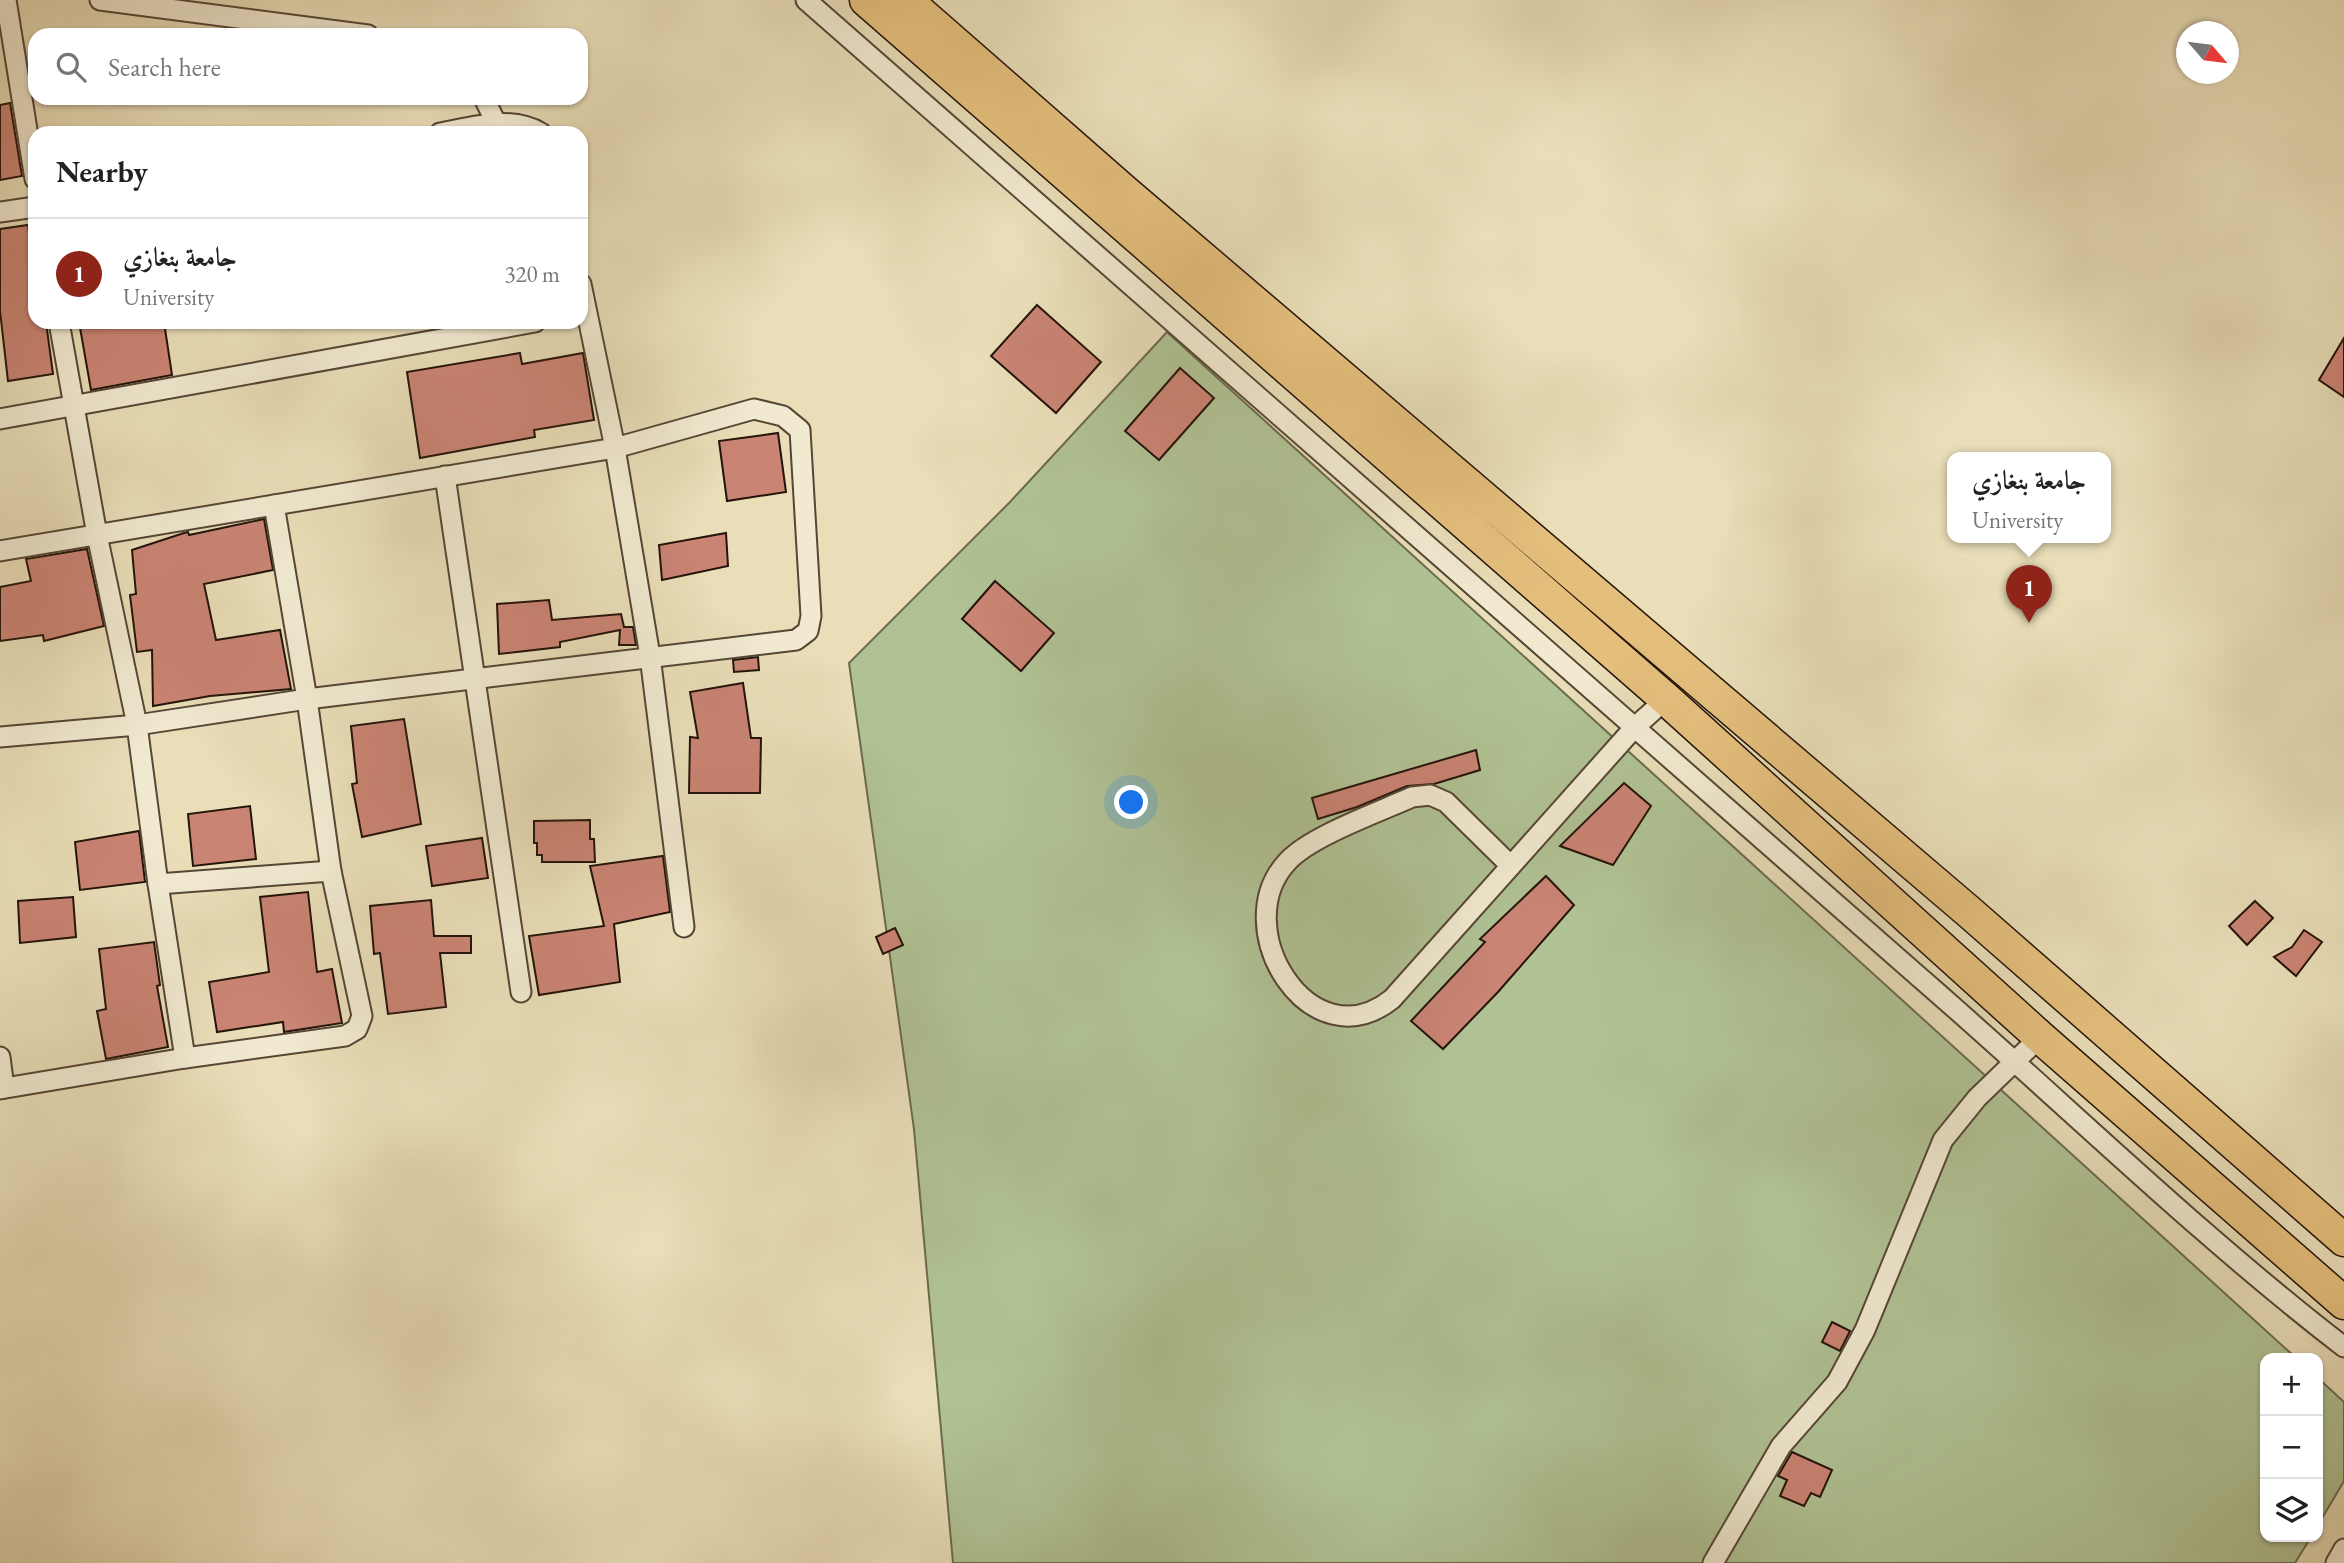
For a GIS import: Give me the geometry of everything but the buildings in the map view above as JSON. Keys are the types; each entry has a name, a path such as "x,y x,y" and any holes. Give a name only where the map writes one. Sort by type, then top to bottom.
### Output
{"highway":[{"path":"866,0 1666,699 2040,1037 2344,1303"},
{"path":"906,0 1124,191 1968,911 2344,1240"}],"street":[{"path":"6,0 28,136"},
{"path":"100,0 314,28"},
{"path":"806,0 2184,1213 2306,1318 2344,1347"},
{"path":"487,105 496,123"},
{"path":"479,126 496,123 529,126"},
{"path":"0,212 28,208"},
{"path":"588,326 615,448 650,656 684,927"},
{"path":"60,329 97,535 137,724 185,1058"},
{"path":"0,419 496,329"},
{"path":"0,551 615,448 754,410 783,416 800,430 811,616 808,631 796,640 307,699 137,724 0,737"},
{"path":"445,476 521,992"},
{"path":"0,1057 2,1089 185,1058 345,1036 357,1030 362,1016 331,871 307,699 274,505"},
{"path":"1511,866 1446,802 1430,795 1412,797 1311,844 1287,861 1271,886 1267,900 1265,915 1269,943 1283,972 1312,1006 1322,1012 1347,1017 1371,1013 1392,999 1511,866 1634,728 1666,699"},
{"path":"158,884 331,871"},
{"path":"1713,1563 1781,1446 1837,1382 1866,1330 1943,1140 1977,1098 2040,1037"},
{"path":"2336,1563 2344,1549"}],"green space":[{"path":"1167,332 2290,1353 2260,1353 2260,1542 2308,1542 2295,1563 953,1563 914,1129 849,663 1010,502"},
{"path":"2323,1383 2344,1402 2344,1481 2323,1517"}],"place":[{"name":"جامعة بنغازي","path":"2029,623"}]}
